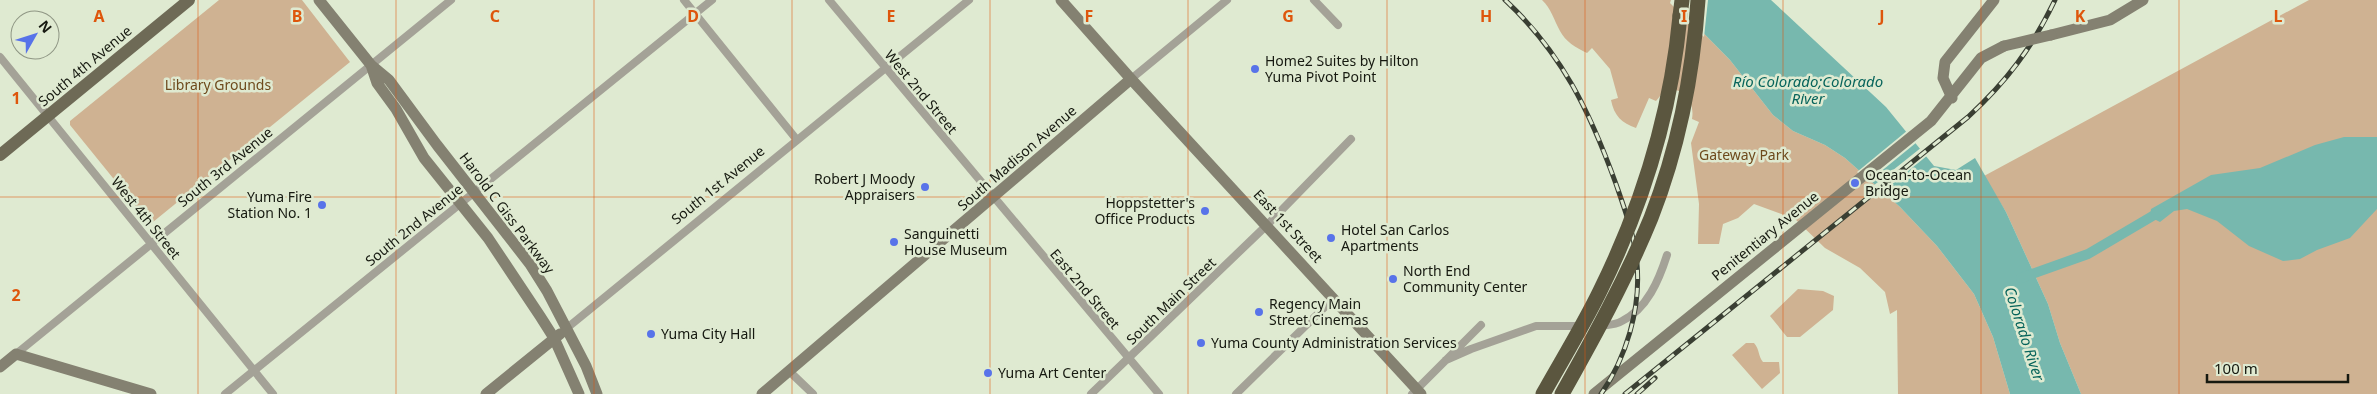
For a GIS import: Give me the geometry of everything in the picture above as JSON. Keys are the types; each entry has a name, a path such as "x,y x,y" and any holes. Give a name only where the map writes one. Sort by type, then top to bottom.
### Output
{"highway":[{"path":"1543,394 1600,292 1635,213 1648,175 1668,98 1682,0"},
{"path":"1562,394 1619,289 1652,216 1684,104 1695,41 1698,0"}],"main road":[{"name":"South 4th Avenue","path":"0,155 189,0"}],"street":[{"name":"Harold C Giss Parkway","path":"319,0 371,65 390,80 433,140 475,191 530,264 567,328 586,366 597,394"},
{"name":"South 3rd Avenue","path":"16,354 451,0"},
{"path":"684,0 796,140"},
{"name":"South 2nd Avenue","path":"225,394 712,0"},
{"name":"West 2nd Street","path":"829,0 994,199"},
{"name":"South 1st Avenue","path":"486,394 969,0"},
{"name":"East 1st Street","path":"1061,0 1131,79 1334,298 1416,393"},
{"path":"1131,79 1227,0"},
{"path":"1314,0 1338,25"},
{"path":"1952,98 1943,80 1945,62 1994,0"},
{"name":"Penitentiary Avenue","path":"1594,394 1931,122 1952,98 1981,58 2004,46 2110,20 2143,0"},
{"name":"West 4th Street","path":"0,57 274,394"},
{"name":"Harold C Giss Parkway","path":"371,65 377,83 396,109 424,158 461,203 518,281 554,338 579,394"},
{"name":"South Madison Avenue","path":"762,394 994,199 1131,79"},
{"name":"South Main Street","path":"1091,394 1267,225 1351,139"},
{"name":"East 2nd Street","path":"994,199 1159,394"},
{"path":"1446,360 1471,348 1536,326 1599,326 1622,322 1644,305 1660,275 1667,255"},
{"path":"1236,394 1334,298"},
{"path":"1416,393 1481,325"},
{"path":"0,367 16,354 151,394"},
{"path":"789,371 813,394"}],"green space":[{"name":"Library Grounds","path":"219,0 302,0 350,62 153,222 147,220 70,125 70,121"},
{"name":"Gateway Park","path":"1542,0 1671,0 1730,60 1773,115 1793,131 1825,145 1845,158 1900,207 1937,246 1974,294 1993,337 2010,394 1898,394 1897,310 1890,314 1885,292 1860,268 1825,248 1795,219 1754,204 1738,218 1723,224 1719,244 1698,244 1699,204 1691,143 1699,122 1692,119 1690,101 1683,93 1665,90 1656,101 1649,98 1636,128 1627,124 1617,115 1612,106 1611,100 1618,98 1610,69 1592,48 1587,53 1565,38 1550,10"},
{"path":"2309,0 2377,0 2377,394 2081,394 2060,343 2048,304 2006,212 1984,176"},
{"path":"1798,289 1823,291 1834,296 1833,310 1800,337 1787,337 1770,316"},
{"path":"1746,343 1754,343 1763,362 1779,362 1780,373 1762,389 1732,355"}],"water":[{"name":"Río Colorado;Colorado River","path":"1671,0 1771,0 1886,107 1934,166 1956,170 1975,158 2006,212 2048,304 2060,343 2081,394 2010,394 1993,337 1974,294 1937,246 1900,207 1845,158 1825,145 1793,131 1773,115 1730,60"},
{"path":"2344,137 2377,137 2377,209 2350,238 2317,250 2300,259 2283,261 2249,246 2217,221 2187,209 2174,211 2160,222 2150,217 2151,209 2211,175 2260,168 2315,145"}],"pier":[{"path":"1671,0 1708,0 1704,37 1670,3"},
{"path":"1908,130 1917,142 1868,182 1857,172"},
{"path":"1922,147 1928,155 1881,193 1873,186"}],"waterway":[{"path":"2021,278 2088,254 2161,211"}],"railway":[{"path":"1505,0 1543,41 1572,85 1596,132 1632,234 1638,281 1634,315 1618,365 1601,394"},
{"path":"1625,394 1968,117 2007,77 2028,49 2055,0"},
{"path":"1637,394 1655,378"}],"place":[{"name":"Home2 Suites by Hilton Yuma Pivot Point","path":"1255,69"},
{"name":"Ocean-to-Ocean Bridge","path":"1855,183"},
{"name":"Robert J Moody Appraisers","path":"925,187"},
{"name":"Yuma Fire Station No. 1","path":"322,205"},
{"name":"Hoppstetter's Office Products","path":"1205,211"},
{"name":"Hotel San Carlos Apartments","path":"1331,238"},
{"name":"Sanguinetti House Museum","path":"894,242"},
{"name":"North End Community Center","path":"1393,279"},
{"name":"Regency Main Street Cinemas","path":"1259,312"},
{"name":"Yuma City Hall","path":"651,334"},
{"name":"Yuma County Administration Services","path":"1201,343"},
{"name":"Yuma Art Center","path":"988,373"}],"water label":[{"name":"Colorado River","path":"2024,334"}]}
